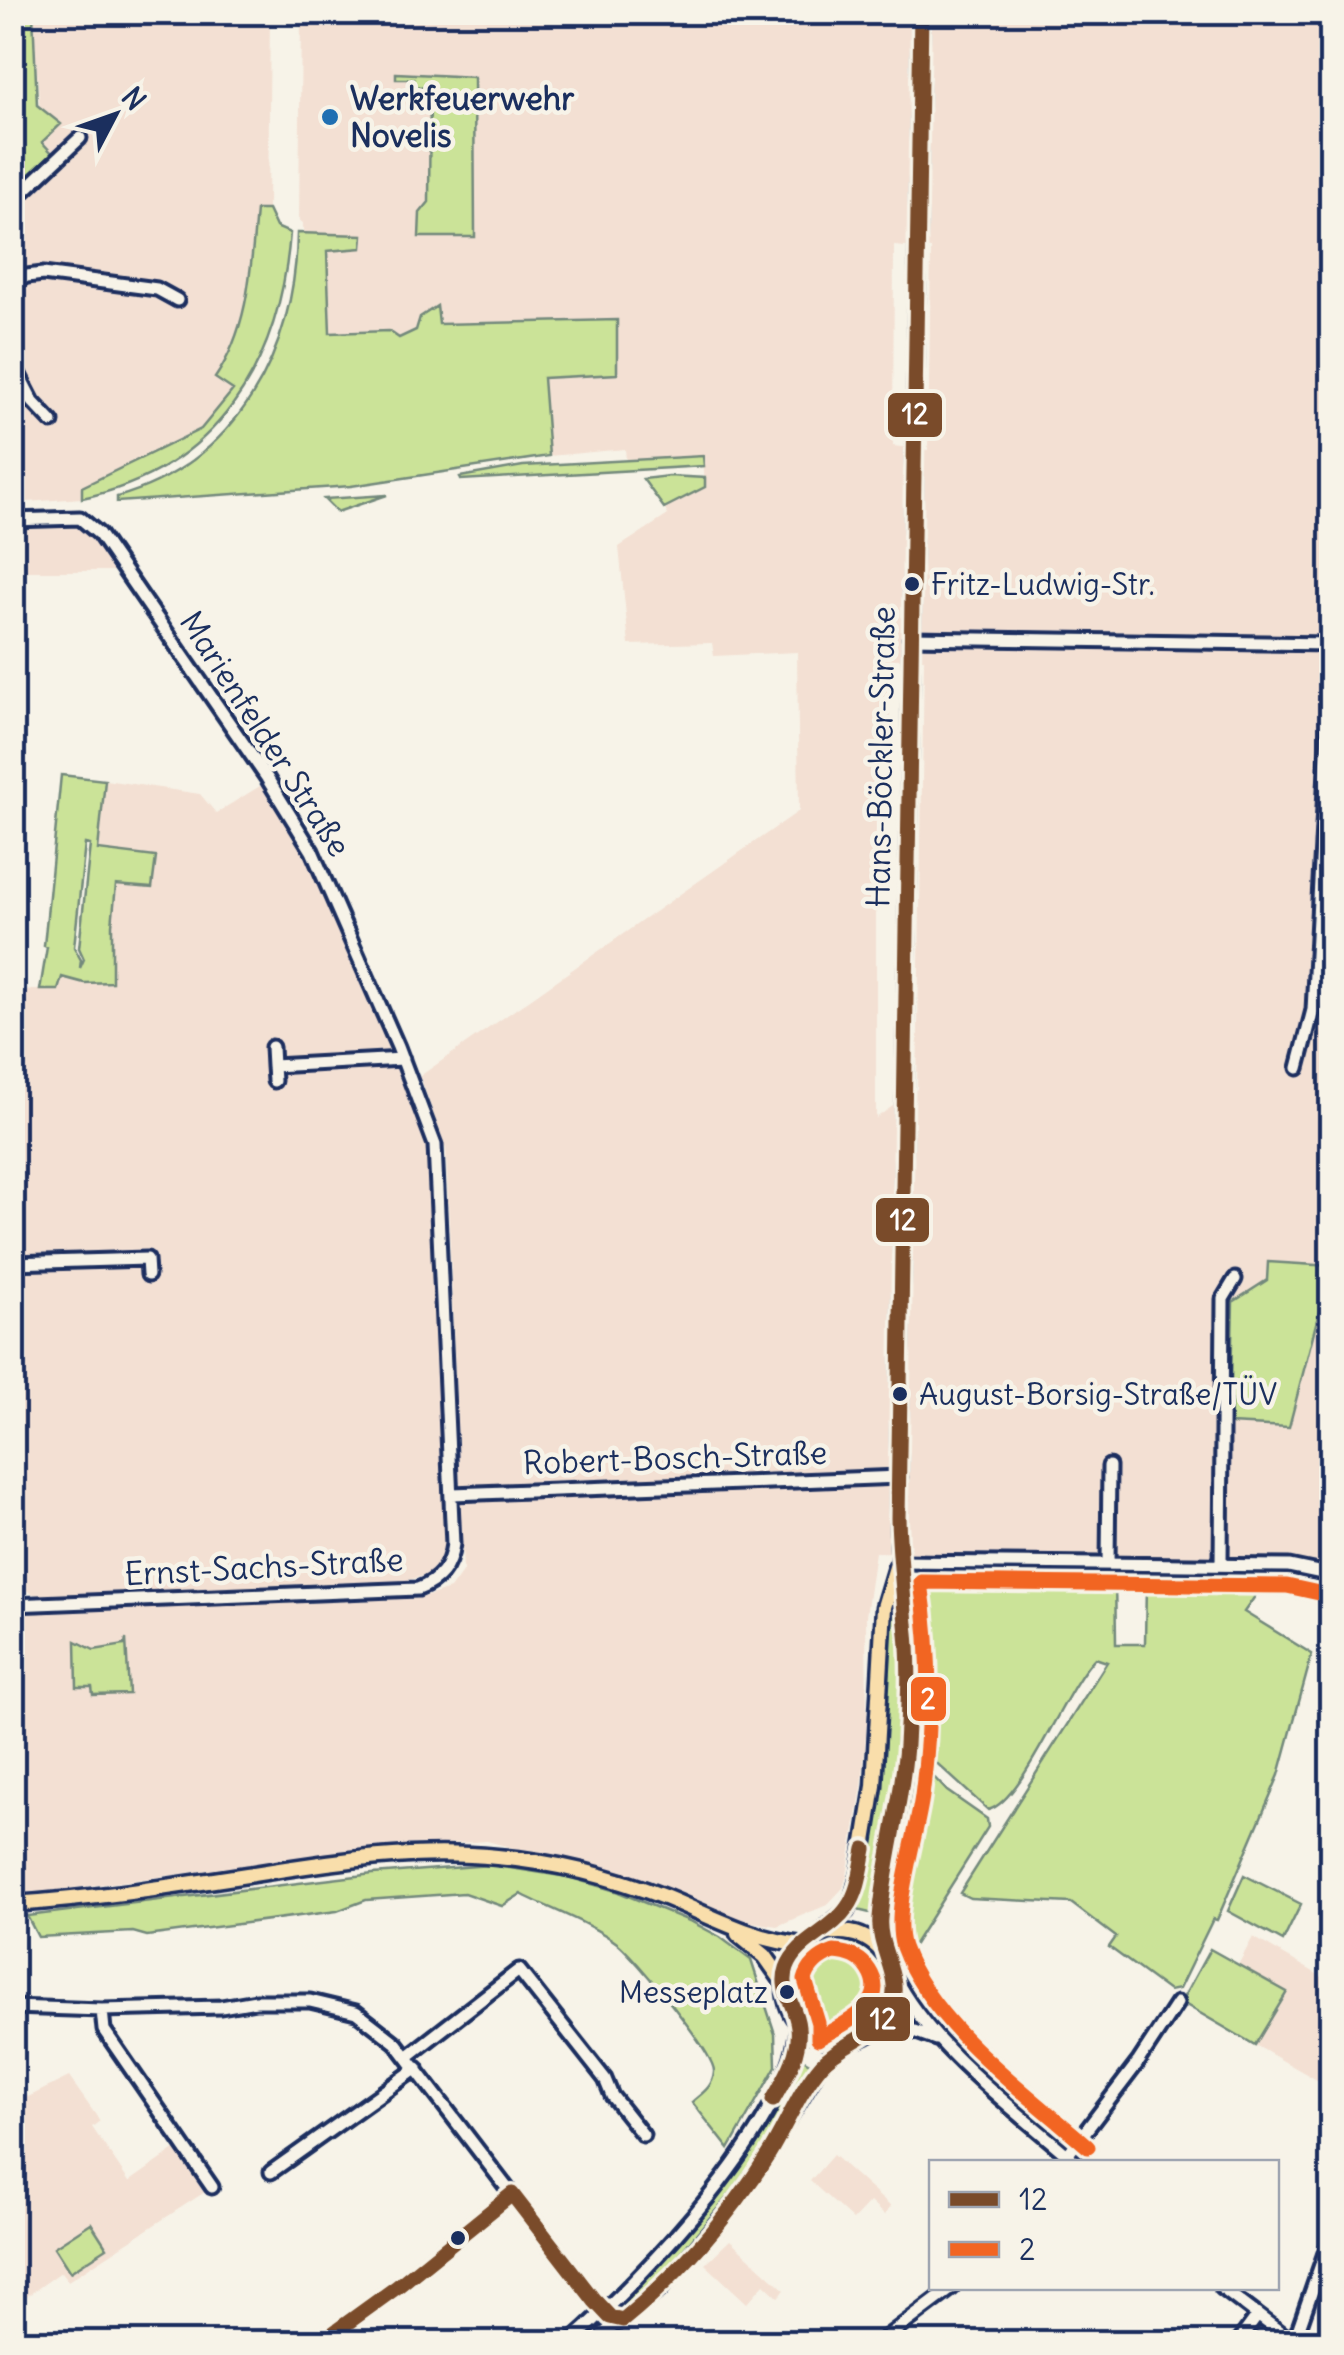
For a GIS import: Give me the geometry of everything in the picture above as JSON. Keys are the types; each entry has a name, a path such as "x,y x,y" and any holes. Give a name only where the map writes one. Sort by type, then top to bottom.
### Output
{"main road":[{"name":"Hans-Böckler-Straße","path":"882,1950 880,1910 899,1811 906,1742 907,1627 898,1562 921,12"},
{"name":"Hans-Böckler-Straße","path":"809,1941 846,1911 854,1898 860,1873 874,1786 884,1607 898,1562"},
{"path":"12,1904 197,1883 356,1858 468,1855 525,1860 608,1878 768,1940 809,1941 836,1931 851,1932 871,1940 882,1950 894,1976 892,2004 876,2028 850,2041 822,2039 798,2023 788,2004 784,1983 765,1956 725,1925"},
{"path":"784,1983 790,1962 809,1941"}],"street":[{"path":"12,202 80,138"},
{"path":"12,283 43,274 157,289 178,300"},
{"path":"12,361 33,402 52,422"},
{"name":"Marienfelder Straße","path":"12,520 68,516 91,524 292,816 328,885 436,1146"},
{"path":"910,638 1332,644"},
{"path":"1298,1068 1313,1007 1332,660"},
{"path":"272,1047 274,1081"},
{"path":"273,1066 402,1060"},
{"name":"Ernst-Sachs-Straße","path":"13,1605 418,1589 439,1577 451,1556 452,1494 436,1146"},
{"path":"12,1263 147,1259 148,1274"},
{"path":"1221,1565 1224,1299 1236,1280"},
{"path":"1108,1564 1110,1466"},
{"name":"Robert-Bosch-Straße","path":"452,1494 900,1477"},
{"path":"898,1562 1289,1566 1332,1574"},
{"path":"12,1578 13,1605"},
{"path":"408,2057 518,1970 606,2079 612,2096 643,2136"},
{"path":"894,1976 936,2039 1069,2160 1177,2003"},
{"path":"12,2007 102,2010 221,2007 256,2001 326,2003 356,2012 408,2057 610,2318 623,2320"},
{"path":"102,2010 104,2030 212,2186"},
{"path":"570,2342 660,2252 736,2160 790,2066 798,2023"},
{"path":"876,2028 914,2031 936,2039"},
{"path":"592,2342 660,2290 766,2158 821,2065 850,2041"},
{"path":"271,2172 417,2068"},
{"path":"321,2342 374,2305 512,2194"},
{"path":"1224,2290 1293,2342 1332,2234"},
{"path":"880,2342 949,2290"},
{"path":"1238,2342 1257,2316"}],"shaded area":[{"path":"33,13 270,13 268,210 256,210 245,308 234,344 216,377 234,389 222,408 201,429 82,487 82,498 13,503 13,401 25,401 13,373 13,191 52,154 42,142"},
{"path":"301,13 1331,13 1331,1569 1290,1561 875,1552 866,1616 867,1722 862,1786 847,1875 843,1888 827,1905 777,1926 740,1920 668,1889 487,1841 357,1851 13,1896 12,1614 421,1598 450,1589 463,1571 446,1149 420,1076 799,811 797,652 714,656 712,643 629,645 619,547 668,515 664,508 705,487 703,456 626,460 625,449 549,456 542,378 438,324 436,306 416,330 399,338 389,331 330,333 327,250 362,248 363,236 303,234 303,223 299,220","holes":["894,246 931,249 928,450 893,446","890,659 924,659 917,1089 876,1118 876,743 890,743"]},
{"path":"71,521 86,527 120,571 13,571 13,524"},
{"path":"105,780 200,794 216,813 265,783 309,857 387,1034 431,1155 444,1545 441,1560 427,1575 400,1582 51,1598 27,1591 22,1582 13,1402 13,990 58,990 61,977 84,983 112,982 117,884 151,888 98,850"},
{"path":"1253,1937 1331,1982 1331,2088 1255,2045 1287,1992 1238,1965"},
{"path":"69,2077 100,2121 92,2127 129,2182 179,2147 208,2190 68,2281 61,2272 13,2306 13,2098 24,2091 28,2097"},
{"path":"833,2155 891,2207 884,2215 870,2202 853,2220 810,2181"},
{"path":"730,2240 785,2290 778,2297 764,2284 747,2303 705,2264"}],"green space":[{"path":"13,12 33,13 37,105 61,124 42,142 52,153 13,191"},
{"path":"396,73 474,77 475,237 419,237 420,213 429,202 430,86 422,92 421,87 414,87 414,79 396,79"},
{"path":"256,210 268,210 276,227 290,233 284,281 256,367 233,404 205,436 170,463 130,484 82,498 82,487 201,429 233,390 215,378 242,318"},
{"path":"297,233 363,235 362,248 327,251 330,333 389,331 399,338 416,330 420,317 437,306 439,324 617,320 617,374 543,378 549,456 351,486 117,502 117,497 159,481 196,458 252,396 285,319 294,277"},
{"path":"703,456 704,466 461,480 460,477 523,466"},
{"path":"705,478 705,487 664,508 643,479"},
{"path":"387,495 337,512 324,499"},
{"path":"61,775 105,780 98,850 156,857 152,888 116,885 112,982 84,983 62,977 58,990 40,990 47,947 44,946","holes":["85,844 90,845 79,948 84,959 80,968 81,960 74,947"]},
{"path":"1268,1262 1331,1266 1289,1427 1230,1424 1233,1302 1267,1280"},
{"path":"938,1569 1115,1572 1116,1644 1145,1644 1146,1584 1205,1585 1206,1575 1270,1575 1244,1612 1312,1654 1279,1775 1217,1920 1213,1919 1179,1989 1169,1991 1109,1947 1116,1937 1071,1903 970,1898 960,1893 1107,1662 1095,1658 1015,1787 988,1810 918,1746 919,1581"},
{"path":"893,1595 899,1597 903,1616 901,1742 888,1846 874,1914 853,1909 887,1614"},
{"path":"126,1639 129,1694 93,1695 92,1687 77,1687 76,1641 94,1650 125,1645"},
{"path":"917,1759 947,1791 987,1819 988,1827 911,1949 892,1917"},
{"path":"490,1865 568,1877 616,1891 692,1922 751,1960 775,2034 776,2066 729,2149 692,2102 712,2082 711,2062 656,1985 607,1936 521,1894 502,1906 464,1893 366,1900 337,1911 147,1936 133,1932 38,1937 27,1916 373,1874"},
{"path":"1244,1875 1301,1904 1283,1941 1228,1911"},
{"path":"887,1922 910,1961 916,1984 915,2004 903,1960 887,1933"},
{"path":"840,1940 858,1944 873,1954 883,1969 887,1987 883,2005 873,2020 858,2030 840,2034 822,2030 807,2020 797,2005 793,1987 797,1969 807,1954 822,1944"},
{"path":"1210,1949 1287,1992 1255,2045 1181,2002"},
{"path":"799,2057 815,2066 755,2166 708,2225 656,2280 619,2316 609,2311 663,2253 783,2089"},
{"path":"91,2223 107,2248 70,2272 54,2247"}],"transit line":[{"name":"12","path":"623,2320 702,2244 753,2178 814,2074 831,2056 878,2024 894,1995 880,1918 904,1767 909,1685 898,1518 921,12"},
{"name":"2","path":"1088,2147 958,2031 935,2004 903,1947 902,1894 922,1796 927,1743 928,1662 921,1582 1287,1586 1328,1595"},
{"name":"12","path":"773,2100 797,2047 797,2019 785,1984 787,1968 798,1950 832,1924 851,1902 865,1849"},
{"name":"2","path":"834,1952 854,1956 866,1966 874,1983 874,1994 861,2012 818,2039 818,2023 805,1980 816,1962 834,1952"},
{"name":"12","path":"512,2194 594,2300 610,2317 623,2320"},
{"name":"12","path":"321,2342 397,2287 512,2194"}],"place":[{"name":"Werkfeuerwehr Novelis","path":"330,117"},
{"name":"Fritz-Ludwig-Str.","path":"912,584"},
{"name":"August-Borsig-Straße/TÜV","path":"900,1394"},
{"name":"Messeplatz","path":"787,1992"}]}
